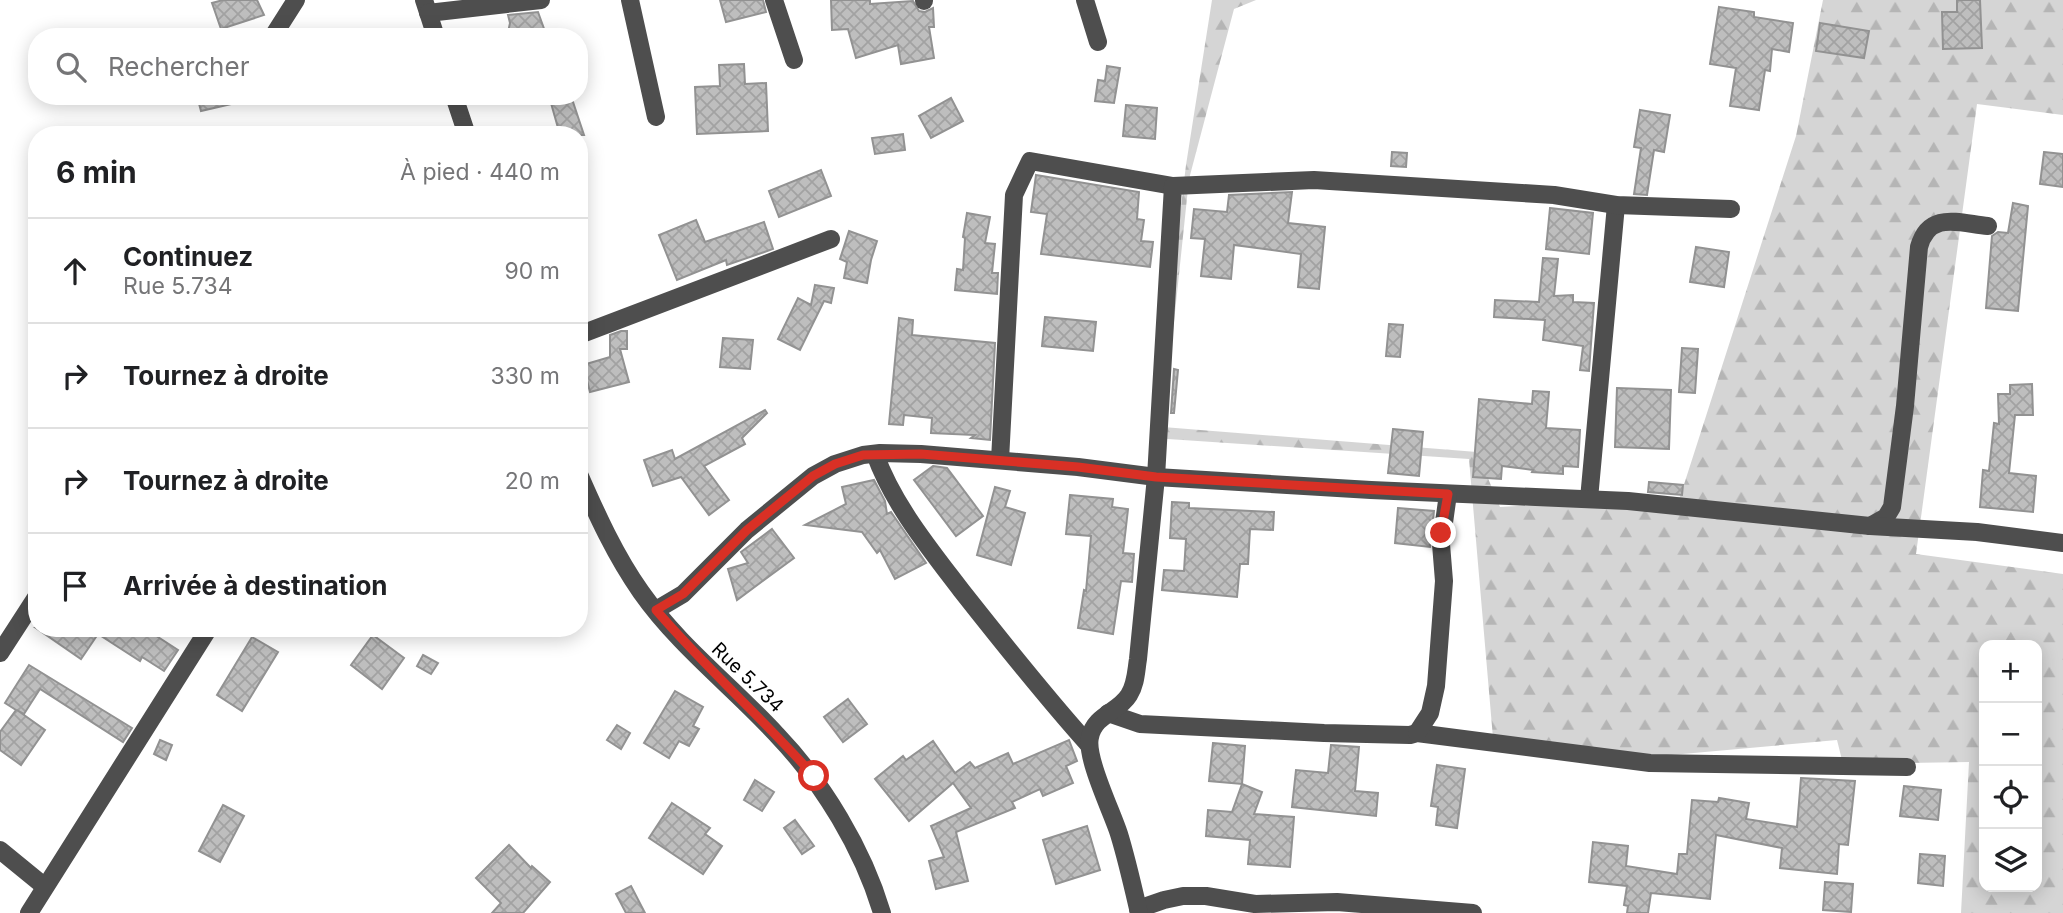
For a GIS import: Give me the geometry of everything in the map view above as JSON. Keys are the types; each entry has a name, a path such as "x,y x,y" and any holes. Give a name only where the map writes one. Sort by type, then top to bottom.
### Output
{"street":[{"path":"278,28 296,0"},
{"path":"433,28 426,7 541,0"},
{"path":"630,0 656,117"},
{"path":"774,0 794,60"},
{"path":"1085,0 1098,42"},
{"path":"457,105 464,126"},
{"path":"1000,460 1014,195 1030,161 1173,186 1314,180 1554,195 1616,205 1731,209"},
{"path":"1088,744 1099,719 1120,705 1129,696 1134,685 1156,477 1173,186"},
{"path":"1589,499 1616,205"},
{"path":"1870,526 1886,517 1892,507 1905,406 1919,247 1923,233 1930,225 1943,222 1988,226"},
{"path":"588,332 831,239"},
{"path":"875,454 888,485 921,538 986,623 1088,744 1118,833 1139,911 1183,896 1206,896 1255,904 1337,902 1473,913"},
{"path":"656,610 683,594 747,530 813,476 835,464 875,454 921,454 1000,460 1156,477 1448,494 1589,499 1870,526 1977,532 2063,542"},
{"path":"1416,733 1430,712 1436,686 1444,581 1441,544 1448,494"},
{"name":"Rue 5.734","path":"588,495 603,530 642,593 689,648 777,734 814,776 874,888 882,913"},
{"path":"0,653 28,610"},
{"path":"29,913 203,637"},
{"path":"1108,713 1140,724 1324,733 1416,733 1650,763 1907,767"},
{"path":"0,850 44,886"}],"green space":[{"path":"1212,0 1256,0 1234,9 1189,179 1163,427 1477,452 1500,507 1680,497 1796,136 1823,0 2063,0 2063,115 1977,104 1916,554 2063,574 2063,913 1961,913 1969,762 1843,764 1837,740 1627,759 1493,738 1469,459 1153,438 1186,165"}],"building":[{"path":"223,0 257,0 264,15 221,28 212,3"},
{"path":"720,0 763,0 766,12 726,22"},
{"path":"831,0 870,0 870,4 913,1 919,11 925,12 933,8 934,27 929,27 934,58 901,64 898,45 856,58 848,29 832,30"},
{"path":"1957,0 1980,0 1982,48 1943,49 1942,12 1957,12"},
{"path":"1719,7 1754,12 1754,17 1793,23 1789,52 1772,49 1770,71 1765,70 1759,110 1730,106 1736,68 1710,64"},
{"path":"538,12 544,28 509,28 508,15"},
{"path":"1820,23 1869,31 1864,58 1816,51"},
{"path":"744,64 745,84 766,83 768,131 697,134 695,87 720,86 719,65"},
{"path":"1107,66 1120,68 1114,103 1095,101 1098,80 1105,81"},
{"path":"951,98 963,121 931,138 919,116"},
{"path":"199,105 227,105 201,111"},
{"path":"552,105 574,105 581,126 557,126"},
{"path":"1126,105 1157,108 1155,139 1123,136"},
{"path":"1640,110 1670,115 1664,152 1654,150 1647,195 1634,194 1641,148 1634,147"},
{"path":"903,134 905,150 875,154 872,138"},
{"path":"1392,152 1407,153 1406,167 1391,166"},
{"path":"2044,152 2063,154 2063,187 2040,184"},
{"path":"821,170 831,196 779,217 769,191"},
{"path":"1036,175 1139,192 1137,219 1144,220 1141,241 1153,242 1150,267 1041,254 1047,214 1031,212"},
{"path":"1292,192 1288,223 1325,227 1319,289 1298,287 1301,254 1234,245 1231,279 1201,276 1205,239 1191,238 1194,209 1227,212 1229,195"},
{"path":"2013,203 2028,206 2018,311 1986,308 1992,236 1998,232 2008,233"},
{"path":"1550,208 1593,213 1589,254 1546,249"},
{"path":"967,213 990,217 985,243 995,244 992,273 998,273 997,294 955,290 957,269 963,270 963,237"},
{"path":"696,220 705,242 764,222 773,249 727,265 726,260 677,280 659,235"},
{"path":"849,231 877,241 867,283 844,278 847,262 840,259"},
{"path":"1696,247 1729,252 1724,287 1690,282"},
{"path":"1543,258 1558,259 1554,296 1573,295 1573,302 1594,303 1589,371 1580,370 1583,346 1543,340 1545,320 1494,317 1495,300 1539,302"},
{"path":"815,285 834,288 831,303 824,301 800,350 778,339 798,298 811,305"},
{"path":"1045,317 1096,322 1093,351 1042,346"},
{"path":"899,318 913,320 912,335 995,343 990,440 971,438 975,435 931,433 932,418 904,415 903,425 889,424"},
{"path":"1389,324 1403,325 1400,357 1386,356"},
{"path":"627,331 627,349 620,349 629,382 590,392 588,364 610,357 610,335"},
{"path":"723,338 753,340 750,369 720,367"},
{"path":"1682,348 1698,349 1695,393 1679,392"},
{"path":"1174,369 1178,370 1174,413 1171,413"},
{"path":"2032,384 2033,415 2015,415 2009,473 2036,476 2033,512 1980,507 1983,470 1989,471 1994,423 1999,424 1998,394 2010,394 2010,385"},
{"path":"1617,388 1671,390 1669,449 1615,447"},
{"path":"1533,391 1549,392 1546,428 1580,430 1578,467 1563,466 1563,474 1502,466 1501,479 1473,477 1479,399 1532,404"},
{"path":"765,410 767,413 742,438 745,444 704,466 729,500 709,515 681,477 653,486 644,460 672,450 675,459"},
{"path":"1393,429 1423,432 1419,476 1388,473"},
{"path":"933,466 947,468 983,516 956,536 914,480"},
{"path":"874,480 885,501 887,514 891,512 926,563 895,579 880,550 877,553 862,532 805,525 846,504 842,487"},
{"path":"1649,482 1683,485 1682,495 1648,492"},
{"path":"995,487 1010,491 1005,507 1025,513 1011,565 977,555"},
{"path":"1070,495 1113,499 1112,507 1128,509 1123,553 1134,554 1132,582 1121,581 1113,634 1078,628 1084,590 1086,591 1091,536 1066,534"},
{"path":"1172,502 1189,503 1189,508 1274,512 1273,530 1250,529 1248,564 1240,564 1237,597 1162,590 1164,570 1184,571 1186,539 1170,538"},
{"path":"1398,508 1434,511 1430,547 1395,543"},
{"path":"772,529 794,558 737,600 728,569 748,563 741,552"},
{"path":"49,637 96,637 81,659"},
{"path":"103,637 158,637 178,650 164,671 142,657 140,661"},
{"path":"252,637 278,652 242,711 217,695"},
{"path":"372,637 376,637 404,658 382,689 351,665"},
{"path":"423,655 438,663 431,674 417,666"},
{"path":"29,665 132,728 123,742 40,689 24,714 17,710 45,730 21,765 0,750 0,732 16,710 5,703"},
{"path":"675,691 703,707 693,726 699,729 689,746 679,741 669,758 644,743"},
{"path":"848,699 867,724 843,742 824,717"},
{"path":"617,725 630,733 621,749 607,740"},
{"path":"160,740 172,745 166,760 154,754"},
{"path":"1069,740 1077,761 1066,766 1073,783 1043,796 1040,789 1012,802 1015,808 956,832 968,881 936,889 929,861 944,857 931,826 971,808 953,783 909,821 875,779 903,756 906,760 933,741 955,773 970,762 975,768 1008,753 1013,764"},
{"path":"1213,743 1245,746 1242,784 1209,781"},
{"path":"1331,745 1359,747 1355,791 1378,793 1376,816 1292,807 1296,770 1328,773"},
{"path":"1437,765 1465,769 1457,828 1436,825 1438,807 1431,806"},
{"path":"1801,778 1855,781 1848,845 1839,844 1837,874 1780,868 1782,848 1716,835 1710,899 1651,893 1648,913 1627,913 1628,906 1624,905 1627,886 1589,882 1593,842 1628,846 1626,866 1677,874 1679,854 1687,854 1692,800 1718,802 1719,798 1749,803 1746,819 1797,827"},
{"path":"755,780 774,792 762,811 744,800"},
{"path":"1242,784 1262,792 1254,814 1294,817 1290,867 1248,864 1250,840 1206,836 1208,810 1232,812"},
{"path":"1904,786 1941,790 1938,820 1900,816"},
{"path":"672,803 710,828 705,834 722,846 703,874 649,838"},
{"path":"223,805 244,816 220,862 199,851"},
{"path":"795,820 814,846 802,854 784,828"},
{"path":"1087,826 1100,870 1056,884 1043,840"},
{"path":"509,845 531,868 532,866 550,882 523,913 492,913 501,903 476,878"},
{"path":"1920,854 1945,856 1943,886 1918,883"},
{"path":"1825,882 1853,884 1851,912 1823,910"},
{"path":"631,886 645,913 626,913 616,894"}],"route":[{"path":"814,776 777,734 689,648 656,610 683,594 747,530 791,493 835,464 880,453 921,454 1078,467 1156,477 1448,494 1441,533"}]}
